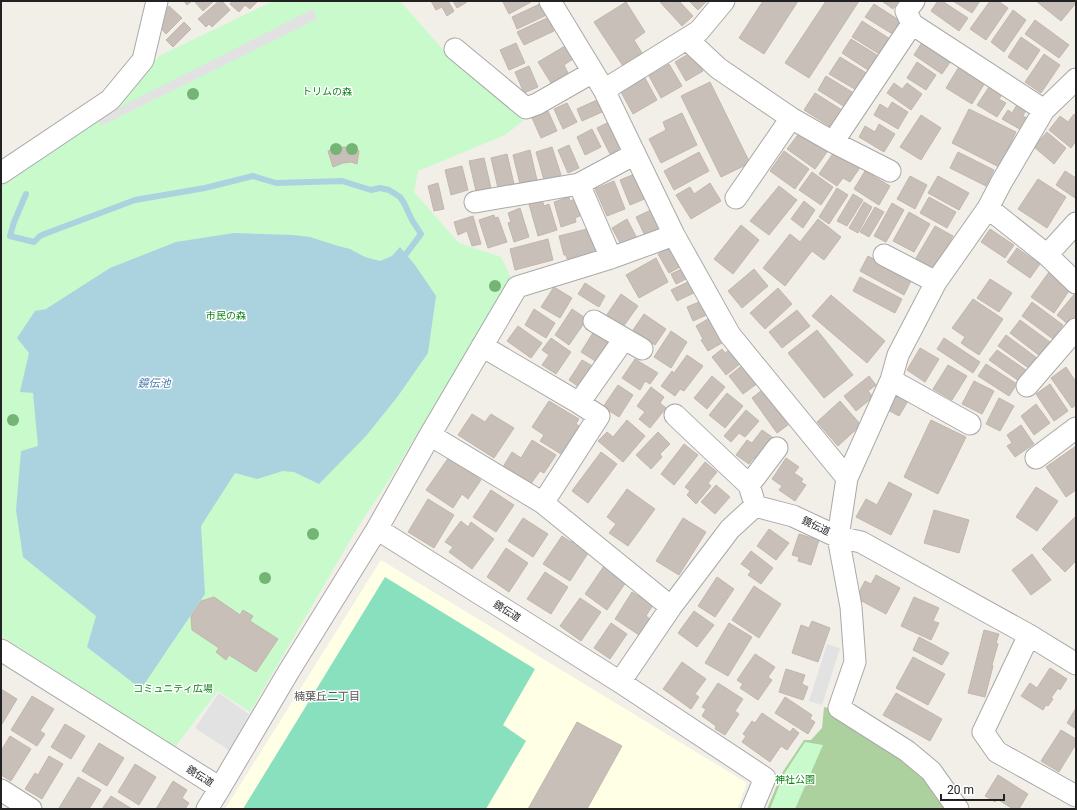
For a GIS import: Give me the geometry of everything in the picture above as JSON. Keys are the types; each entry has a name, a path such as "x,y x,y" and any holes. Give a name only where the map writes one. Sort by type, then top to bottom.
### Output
{"street":[{"path":"1,173 110,100 142,60 157,1"},
{"path":"550,1 604,90 674,235 730,335 847,478"},
{"path":"604,90 699,31 724,1"},
{"path":"914,1 906,11 912,24 1044,110"},
{"path":"834,142 912,24"},
{"path":"687,39 718,68 791,118 890,171"},
{"path":"455,48 526,108 537,104 593,72"},
{"path":"958,809 930,771 913,756 839,708 855,662 851,607 838,537 847,478 890,380 898,355 936,282 988,208 1044,110 1076,79"},
{"path":"736,198 791,118"},
{"path":"475,202 579,184 635,154"},
{"path":"579,184 611,258"},
{"path":"988,208 1048,255 1076,283"},
{"path":"1048,255 1076,223"},
{"path":"377,529 482,346 507,296 517,286 611,258 674,235"},
{"path":"884,255 936,282"},
{"path":"594,321 642,349"},
{"path":"1026,386 1076,329"},
{"path":"579,403 624,339"},
{"path":"482,346 599,416 542,502"},
{"path":"890,380 970,424"},
{"path":"620,682 671,607 730,530 755,506 749,485 675,415"},
{"path":"1036,458 1076,428"},
{"path":"430,435 542,502 671,607"},
{"path":"749,485 777,448"},
{"name":"鏡伝道","path":"755,506 793,516 838,537 861,542 1029,635 1076,664"},
{"name":"鏡伝道","path":"1,650 220,788 289,671 377,529 620,682 765,778 752,809"},
{"path":"1029,635 983,732 998,752 1076,796"},
{"path":"207,809 220,788"},
{"path":"1,790 31,809"}],"shaded area":[{"path":"313,9 317,19 101,126 98,120 132,101"},
{"path":"381,560 747,783 737,809 225,809"},
{"path":"827,644 840,648 822,705 809,701"},
{"path":"219,693 249,714 230,751 195,728"}],"green space":[{"name":"市民の森","path":"276,1 400,1 453,61 512,103 523,121 505,135 418,171 414,192 459,243 501,257 512,280 393,474 358,527 250,712 218,691 175,747 1,636 1,182 123,100 159,56"},
{"path":"385,577 535,669 503,725 526,741 486,809 243,809"},
{"path":"824,707 841,711 903,752 951,809 767,809 782,773 804,740 811,740 822,728"},
{"name":"神社公園","path":"805,742 823,745 795,809 770,809 784,774"}],"water":[{"name":"鏡伝池","path":"234,233 310,237 350,249 365,257 380,261 392,256 400,247 415,265 436,296 428,353 398,396 366,436 319,484 294,472 283,471 257,479 235,473 201,526 205,594 141,689 87,647 96,616 23,557 16,510 21,451 38,446 33,393 20,392 29,353 17,338 35,311 46,309 110,268 176,242"}],"building":[{"path":"184,1 192,1 187,5"},
{"path":"194,1 214,1 203,11"},
{"path":"219,1 222,1 230,10 212,27 209,24 206,27 198,19"},
{"path":"232,1 258,1 250,9 245,5 239,12 230,4"},
{"path":"431,1 448,1 454,11 447,16 442,7 436,10"},
{"path":"453,1 466,1 467,2 457,8"},
{"path":"679,1 693,16 682,26 660,2"},
{"path":"689,1 707,1 698,10"},
{"path":"763,1 798,1 764,54 739,38"},
{"path":"826,1 859,1 809,78 785,63"},
{"path":"882,1 898,1 893,9"},
{"path":"938,1 942,1 968,18 959,31 931,11"},
{"path":"953,1 980,1 972,13"},
{"path":"990,1 998,1 1008,8 986,40 970,29"},
{"path":"1036,1 1076,1 1076,3 1061,21"},
{"path":"503,2 531,2 509,14"},
{"path":"544,2 549,14 517,29 512,17"},
{"path":"626,2 645,32 634,40 642,53 623,66 594,22"},
{"path":"874,4 902,22 894,35 865,17"},
{"path":"169,6 182,18 166,34 160,27 161,14"},
{"path":"1013,10 1026,20 1004,52 991,42"},
{"path":"547,18 554,31 524,45 517,32"},
{"path":"1035,20 1069,45 1059,58 1025,34"},
{"path":"862,21 890,39 881,55 852,37"},
{"path":"184,22 191,29 173,47 166,40"},
{"path":"1021,37 1040,50 1027,70 1008,57"},
{"path":"851,39 877,55 868,70 842,53"},
{"path":"924,39 953,58 942,74 914,55"},
{"path":"516,43 525,63 509,70 500,50"},
{"path":"565,46 573,59 564,65 568,73 551,83 538,62"},
{"path":"692,52 703,71 686,81 675,62"},
{"path":"1044,54 1060,65 1041,93 1025,82"},
{"path":"840,57 868,74 858,91 829,74"},
{"path":"917,62 936,75 926,90 907,78"},
{"path":"669,64 682,86 661,98 649,76"},
{"path":"960,65 986,81 972,104 946,88"},
{"path":"529,66 538,87 524,93 515,72"},
{"path":"826,76 857,95 848,109 818,90"},
{"path":"645,78 657,100 633,114 621,92"},
{"path":"710,82 750,163 721,177 681,96"},
{"path":"894,83 902,89 907,83 922,94 911,110 887,93"},
{"path":"991,84 1004,92 999,99 1006,103 997,117 977,105"},
{"path":"815,93 842,110 831,127 804,110"},
{"path":"597,100 602,112 582,121 577,109"},
{"path":"892,102 908,112 898,129 874,115 880,104 888,109"},
{"path":"567,103 577,122 563,129 554,109"},
{"path":"1018,103 1027,108 1023,116 1029,119 1023,131 1002,119 1008,110 1012,113"},
{"path":"969,109 1016,132 999,167 952,143"},
{"path":"548,111 557,131 541,138 532,118"},
{"path":"682,113 697,145 661,163 649,139 666,130 663,122"},
{"path":"1074,114 1076,116 1076,141 1071,148 1049,130 1060,116 1068,122"},
{"path":"921,115 941,128 921,160 900,147"},
{"path":"611,121 625,148 611,156 597,128"},
{"path":"879,124 895,134 884,152 859,137 865,126 875,132"},
{"path":"592,129 601,147 585,155 577,137"},
{"path":"800,132 827,152 815,169 787,149"},
{"path":"1047,132 1066,148 1054,164 1034,147"},
{"path":"569,145 579,168 568,173 558,150"},
{"path":"339,147 352,147 359,151 357,164 351,162 343,163 333,167 328,151"},
{"path":"552,147 561,175 544,180 536,152"},
{"path":"836,149 861,166 850,182 843,178 837,186 819,174"},
{"path":"530,150 537,180 520,184 513,155"},
{"path":"784,151 809,169 795,189 770,171"},
{"path":"699,152 709,171 674,190 664,171"},
{"path":"958,152 994,170 986,186 950,168"},
{"path":"507,154 514,184 498,188 491,158"},
{"path":"484,158 491,188 476,191 469,161"},
{"path":"462,166 468,190 451,195 445,170"},
{"path":"865,171 890,186 879,205 854,189"},
{"path":"1065,171 1076,178 1075,198 1056,185"},
{"path":"812,172 833,187 821,205 799,190"},
{"path":"637,173 647,198 630,205 620,180"},
{"path":"910,176 927,185 915,209 897,199"},
{"path":"938,176 969,193 959,210 928,193"},
{"path":"1038,179 1066,197 1047,228 1018,209"},
{"path":"614,181 625,209 607,216 595,189"},
{"path":"438,183 444,209 434,211 428,186"},
{"path":"710,183 721,201 691,219 676,195 690,187 694,194"},
{"path":"779,186 797,200 769,235 750,221"},
{"path":"837,188 848,195 829,224 819,217"},
{"path":"853,194 863,200 847,226 837,221"},
{"path":"569,197 570,201 577,198 582,215 575,218 576,222 561,227 554,202"},
{"path":"929,197 956,212 947,228 920,213"},
{"path":"542,200 544,206 549,204 557,230 538,236 529,204"},
{"path":"804,201 815,210 803,228 791,219"},
{"path":"864,202 872,207 858,233 849,228"},
{"path":"892,203 904,210 886,242 874,236"},
{"path":"875,207 884,212 869,237 860,232"},
{"path":"520,208 529,237 514,242 508,223 511,222 508,213"},
{"path":"651,210 662,234 647,240 636,217"},
{"path":"909,212 930,224 914,252 893,241"},
{"path":"494,215 495,218 498,217 507,242 488,248 479,220"},
{"path":"473,216 481,244 472,246 467,231 458,235 454,222"},
{"path":"627,219 640,244 625,252 612,228"},
{"path":"818,219 841,237 824,260 812,251 785,286 763,268 790,234 800,242"},
{"path":"741,225 759,240 733,274 714,259"},
{"path":"935,226 953,236 934,269 916,258"},
{"path":"587,229 589,239 592,238 596,255 582,259 581,255 567,259 566,255 564,255 559,236"},
{"path":"990,229 1014,245 1005,258 981,242"},
{"path":"548,239 553,260 515,270 510,249"},
{"path":"675,245 685,264 669,273 658,254"},
{"path":"1017,248 1040,264 1030,278 1007,262"},
{"path":"868,256 912,279 904,295 860,271"},
{"path":"656,258 668,282 639,298 626,275"},
{"path":"688,266 692,276 676,284 671,274"},
{"path":"754,269 768,286 742,308 728,291"},
{"path":"1049,272 1071,288 1054,313 1031,297"},
{"path":"860,277 902,299 895,313 853,291"},
{"path":"694,279 700,290 677,301 671,290"},
{"path":"990,279 1012,293 999,312 977,298"},
{"path":"585,283 605,296 599,307 578,294"},
{"path":"554,287 572,298 560,318 541,307"},
{"path":"778,288 792,304 765,329 750,313"},
{"path":"1076,292 1076,316 1069,325 1057,315"},
{"path":"621,294 638,306 623,327 606,316"},
{"path":"831,295 885,341 867,363 812,316"},
{"path":"706,299 711,313 693,321 687,307"},
{"path":"973,299 1003,319 979,355 961,343 965,337 952,328"},
{"path":"1032,302 1063,325 1053,339 1022,316"},
{"path":"534,309 555,323 546,338 525,325"},
{"path":"572,309 587,319 569,345 555,335"},
{"path":"797,310 810,326 782,348 769,332"},
{"path":"644,314 666,329 655,345 633,330"},
{"path":"713,316 727,340 708,351 701,340 703,339 696,326"},
{"path":"1020,320 1050,342 1040,356 1010,333"},
{"path":"518,326 542,343 531,358 507,341"},
{"path":"817,330 853,375 824,398 788,353"},
{"path":"594,331 613,343 600,364 581,352"},
{"path":"671,331 687,342 671,368 654,357"},
{"path":"1006,335 1037,358 1030,369 998,346"},
{"path":"551,338 571,352 556,374 542,365 549,355 542,350"},
{"path":"944,338 980,362 973,373 937,349"},
{"path":"920,348 939,359 925,382 907,370"},
{"path":"722,349 725,353 729,350 740,364 726,375 712,357"},
{"path":"997,350 1026,370 1019,381 989,360"},
{"path":"687,355 703,366 684,391 680,389 675,396 661,386 672,371 674,373"},
{"path":"635,359 658,373 650,384 645,381 640,390 622,378"},
{"path":"582,360 596,368 582,389 569,380"},
{"path":"744,364 758,383 743,394 729,376"},
{"path":"986,364 1017,384 1009,396 978,376"},
{"path":"948,365 967,376 952,400 933,389"},
{"path":"1066,367 1076,382 1076,405 1072,408 1051,378"},
{"path":"712,376 725,387 707,409 694,398"},
{"path":"869,376 876,385 868,391 873,397 856,411 844,396"},
{"path":"974,381 994,391 982,414 962,404"},
{"path":"1050,384 1068,411 1054,421 1036,394"},
{"path":"618,385 633,395 619,417 603,407"},
{"path":"651,387 664,397 660,403 666,408 650,428 639,419 645,412 637,406"},
{"path":"762,390 788,425 777,433 752,398"},
{"path":"727,393 743,406 725,428 709,415"},
{"path":"896,394 908,401 899,416 888,410"},
{"path":"999,398 1014,406 1000,431 986,424"},
{"path":"549,401 579,419 576,424 579,426 561,454 540,441 544,435 532,427"},
{"path":"840,401 861,425 838,446 817,422"},
{"path":"1036,404 1050,423 1034,435 1021,416"},
{"path":"746,410 759,421 745,437 739,433 731,442 724,436"},
{"path":"472,414 485,422 491,414 514,428 494,458 458,435"},
{"path":"627,420 645,436 623,462 598,441 607,432 613,437"},
{"path":"931,420 966,437 938,494 904,477"},
{"path":"1021,425 1034,444 1015,457 1007,446 1012,443 1007,435"},
{"path":"762,430 775,439 759,461 754,458 749,464 736,455 747,440 752,443"},
{"path":"658,432 670,444 660,454 662,457 651,469 636,455"},
{"path":"532,440 556,455 544,473 540,471 530,485 503,467 512,452 521,458"},
{"path":"684,444 698,455 674,485 661,474"},
{"path":"1076,446 1076,490 1066,497 1046,467"},
{"path":"601,452 617,464 588,503 572,491"},
{"path":"449,457 481,480 468,499 462,494 453,508 426,490"},
{"path":"786,458 799,467 794,473 803,479 801,482 806,485 795,501 779,490 782,486 772,479"},
{"path":"705,462 717,472 708,483 711,486 696,504 687,495 690,491 685,487"},
{"path":"889,482 912,494 891,535 856,517 866,499 877,505"},
{"path":"716,485 730,497 715,514 701,502"},
{"path":"1036,487 1058,501 1037,531 1016,517"},
{"path":"627,489 655,509 628,546 609,533 616,524 607,517"},
{"path":"491,490 514,505 496,532 473,517"},
{"path":"428,499 454,515 434,548 408,532"},
{"path":"934,510 969,520 959,553 924,543"},
{"path":"1076,516 1076,561 1065,572 1042,549"},
{"path":"523,518 548,534 533,557 508,541"},
{"path":"683,518 706,532 679,575 656,561"},
{"path":"461,521 468,527 471,522 494,539 472,569 449,552 453,547 445,542"},
{"path":"769,529 789,543 776,560 757,546"},
{"path":"799,534 819,540 811,565 798,561 799,557 792,555"},
{"path":"562,536 571,542 573,539 590,550 570,581 543,564"},
{"path":"506,548 528,563 509,592 487,577"},
{"path":"751,551 773,568 761,584 748,575 751,571 741,564"},
{"path":"1032,554 1051,580 1031,595 1012,570"},
{"path":"604,566 626,582 607,610 585,594"},
{"path":"545,572 568,587 551,614 527,599"},
{"path":"876,575 900,588 886,614 856,598 865,581 871,584"},
{"path":"717,577 734,589 715,617 698,606"},
{"path":"754,586 781,604 759,638 732,620"},
{"path":"632,592 653,605 646,616 650,619 639,635 615,619"},
{"path":"214,597 240,615 243,610 253,616 250,621 278,639 256,672 229,655 226,660 216,652 219,648 192,630 191,616 201,601"},
{"path":"914,597 939,608 933,621 939,623 931,640 901,626"},
{"path":"580,598 601,612 581,641 560,626"},
{"path":"694,611 714,625 697,647 678,633"},
{"path":"812,621 830,628 818,662 792,653 801,625 809,628"},
{"path":"611,623 627,634 610,659 594,648"},
{"path":"729,623 752,637 728,676 705,663"},
{"path":"984,630 999,634 985,697 968,693"},
{"path":"919,637 949,653 942,665 913,650"},
{"path":"755,654 775,667 768,677 772,680 758,700 740,688 743,684 737,680"},
{"path":"913,657 945,674 928,705 896,688"},
{"path":"682,662 706,679 695,694 699,697 691,709 663,689"},
{"path":"1050,668 1067,679 1060,690 1058,688 1051,698 1053,699 1043,710 1021,696 1030,683 1037,688"},
{"path":"786,669 805,675 802,684 808,687 803,700 779,692"},
{"path":"718,683 743,699 735,711 739,714 725,735 715,729 716,726 702,716 706,709 702,707"},
{"path":"1,689 17,699 2,724 1,723"},
{"path":"896,693 942,719 930,741 883,715"},
{"path":"32,696 54,709 40,731 45,734 37,746 11,730"},
{"path":"785,697 812,715 810,719 815,722 808,734 775,713"},
{"path":"1076,708 1076,729 1067,723"},
{"path":"762,713 790,732 793,728 799,733 787,750 781,746 770,762 742,742 746,736 743,734 752,721 755,723"},
{"path":"577,722 622,746 587,809 528,809"},
{"path":"65,724 85,736 71,759 51,747"},
{"path":"1061,730 1076,739 1076,744 1059,772 1041,761"},
{"path":"10,736 31,749 11,781 1,775 1,751"},
{"path":"99,743 124,758 107,786 82,771"},
{"path":"49,756 63,764 42,799 25,789 35,773 38,775"},
{"path":"135,764 156,777 139,805 118,792"},
{"path":"998,775 1028,794 1019,809 1013,809 997,799 995,802 985,796"},
{"path":"78,777 101,790 89,809 60,809 59,808"},
{"path":"173,781 187,790 182,798 189,803 185,809 156,809"},
{"path":"111,796 132,809 102,809"}],"waterway":[{"path":"26,194 14,222 10,236 34,242 40,236 47,233 135,200 205,188 253,176 276,183 342,181 371,190 380,188 389,190 400,197 421,234 406,254"}],"district":[{"name":"楠葉丘二丁目","path":"327,696"}],"park label":[{"name":"トリムの森","path":"327,91"},
{"name":"コミュニティ広場","path":"173,688"}]}
